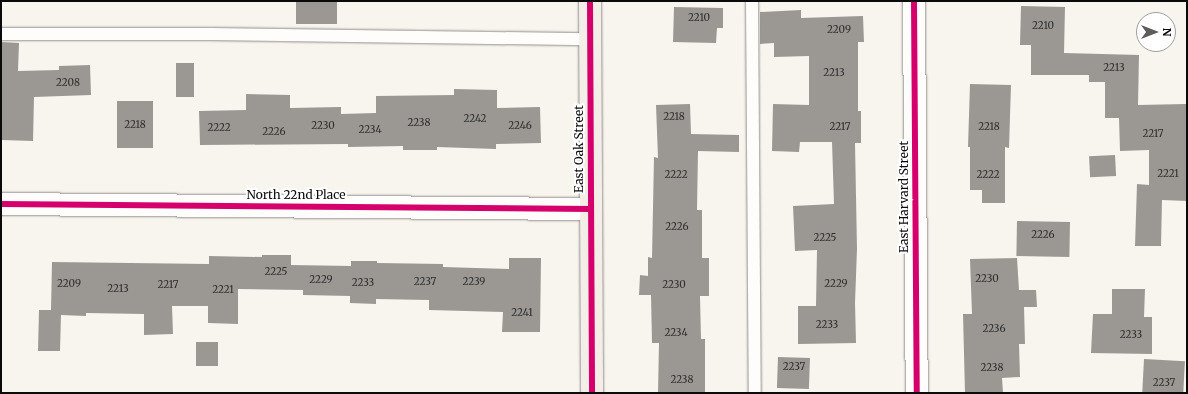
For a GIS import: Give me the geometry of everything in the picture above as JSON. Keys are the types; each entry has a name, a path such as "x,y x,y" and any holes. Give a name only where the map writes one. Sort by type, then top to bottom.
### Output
{"street":[{"name":"East Oak Street","path":"590,1 592,393"},
{"name":"East Harvard Street","path":"914,1 917,393"},
{"name":"North 22nd Place","path":"1,204 591,208"}],"lane":[{"path":"752,1 755,393"},
{"path":"1,34 211,34 590,39"}],"building":[{"path":"296,1 337,1 337,24 296,24"},
{"path":"1021,6 1065,7 1064,53 1139,55 1138,105 1187,104 1187,201 1162,200 1161,246 1135,246 1137,184 1149,185 1149,150 1120,151 1119,118 1105,118 1105,82 1089,82 1089,75 1031,75 1031,45 1020,45"},
{"path":"674,7 723,8 723,28 717,28 716,43 673,42"},
{"path":"801,10 801,18 863,16 864,42 858,42 858,111 861,111 861,143 855,143 857,249 855,303 856,343 798,344 798,306 816,306 817,250 795,251 793,206 834,204 832,142 800,142 799,152 772,151 773,104 809,105 809,56 774,57 774,43 760,44 760,12"},
{"path":"1,42 19,43 18,71 59,70 59,66 90,65 91,95 34,97 33,141 2,140"},
{"path":"176,63 194,63 194,97 176,97"},
{"path":"970,84 1011,85 1009,148 1005,147 1005,203 982,203 982,190 970,190 970,147 968,147"},
{"path":"454,89 497,90 497,108 540,107 541,143 496,144 496,149 437,147 437,150 403,150 403,146 348,147 348,144 200,145 199,111 246,110 246,94 290,95 290,108 341,107 341,114 376,113 376,96 454,95"},
{"path":"117,101 153,101 153,148 117,148"},
{"path":"690,104 691,134 739,135 739,152 698,151 697,210 702,210 702,258 709,258 709,296 700,296 701,339 705,339 705,393 658,393 659,343 652,343 651,295 639,295 640,275 648,276 648,257 652,258 654,157 658,158 656,105"},
{"path":"1115,155 1116,176 1090,177 1089,156"},
{"path":"1017,221 1070,222 1069,257 1016,256"},
{"path":"262,255 291,255 291,265 351,266 351,261 377,261 377,263 443,264 443,267 509,269 509,258 541,258 540,332 502,332 503,312 429,310 429,300 376,299 376,304 350,303 350,296 303,295 303,290 238,289 238,324 208,323 208,306 172,306 173,334 144,335 144,314 86,313 86,316 61,315 60,351 38,351 39,310 51,310 52,262 209,264 209,256 262,257"},
{"path":"1017,258 1019,290 1036,290 1037,307 1024,307 1025,344 1019,344 1020,377 1002,378 1003,393 965,393 963,314 972,314 970,259"},
{"path":"1112,289 1145,289 1144,317 1152,317 1152,354 1091,353 1093,314 1112,314"},
{"path":"196,342 218,342 218,366 196,366"},
{"path":"778,357 810,358 809,389 777,388"},
{"path":"1144,359 1185,361 1183,393 1142,393"}],"cycle path":[{"path":"590,1 592,393"},
{"path":"914,1 917,393"},
{"path":"1,204 591,209"}]}
